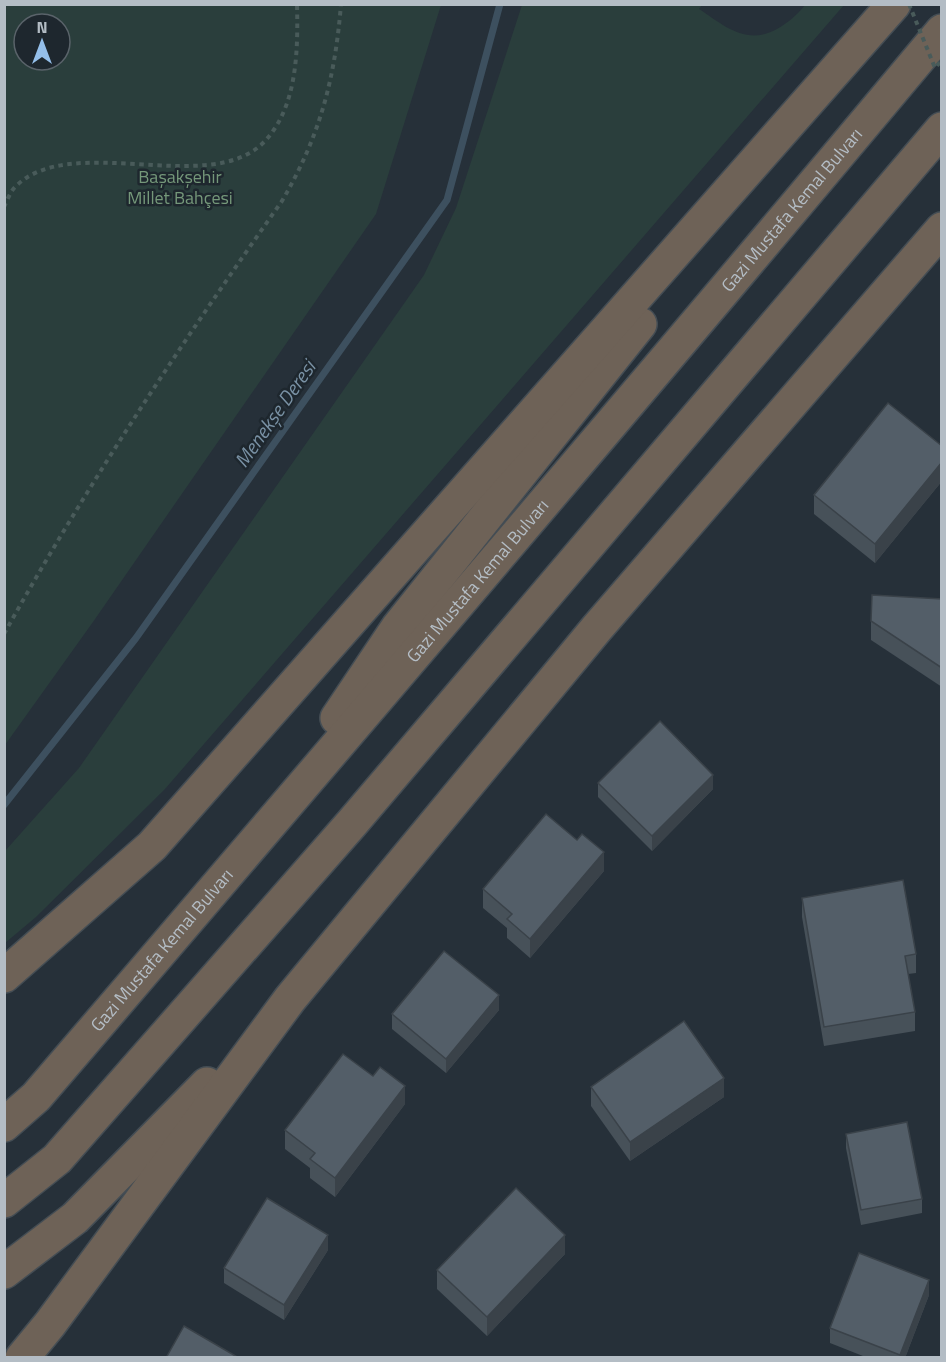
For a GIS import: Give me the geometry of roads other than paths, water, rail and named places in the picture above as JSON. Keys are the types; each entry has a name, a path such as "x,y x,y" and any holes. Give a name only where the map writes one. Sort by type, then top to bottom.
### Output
{"highway":[{"path":"251,847 398,627 895,4"},
{"path":"4,976 152,846 895,4"},
{"name":"Gazi Mustafa Kemal Bulvarı","path":"4,1125 36,1096 251,847 709,310 942,31"},
{"path":"4,1201 57,1159 337,840 942,129"},
{"path":"22,1358 50,1324 290,999 597,628 936,234"},
{"path":"4,1272 75,1218 290,999"}],"waterway":[{"name":"Menekşe Deresi","path":"4,805 136,638 447,200 500,4"}],"park label":[{"name":"Başakşehir Millet Bahçesi","path":"180,187"}]}
